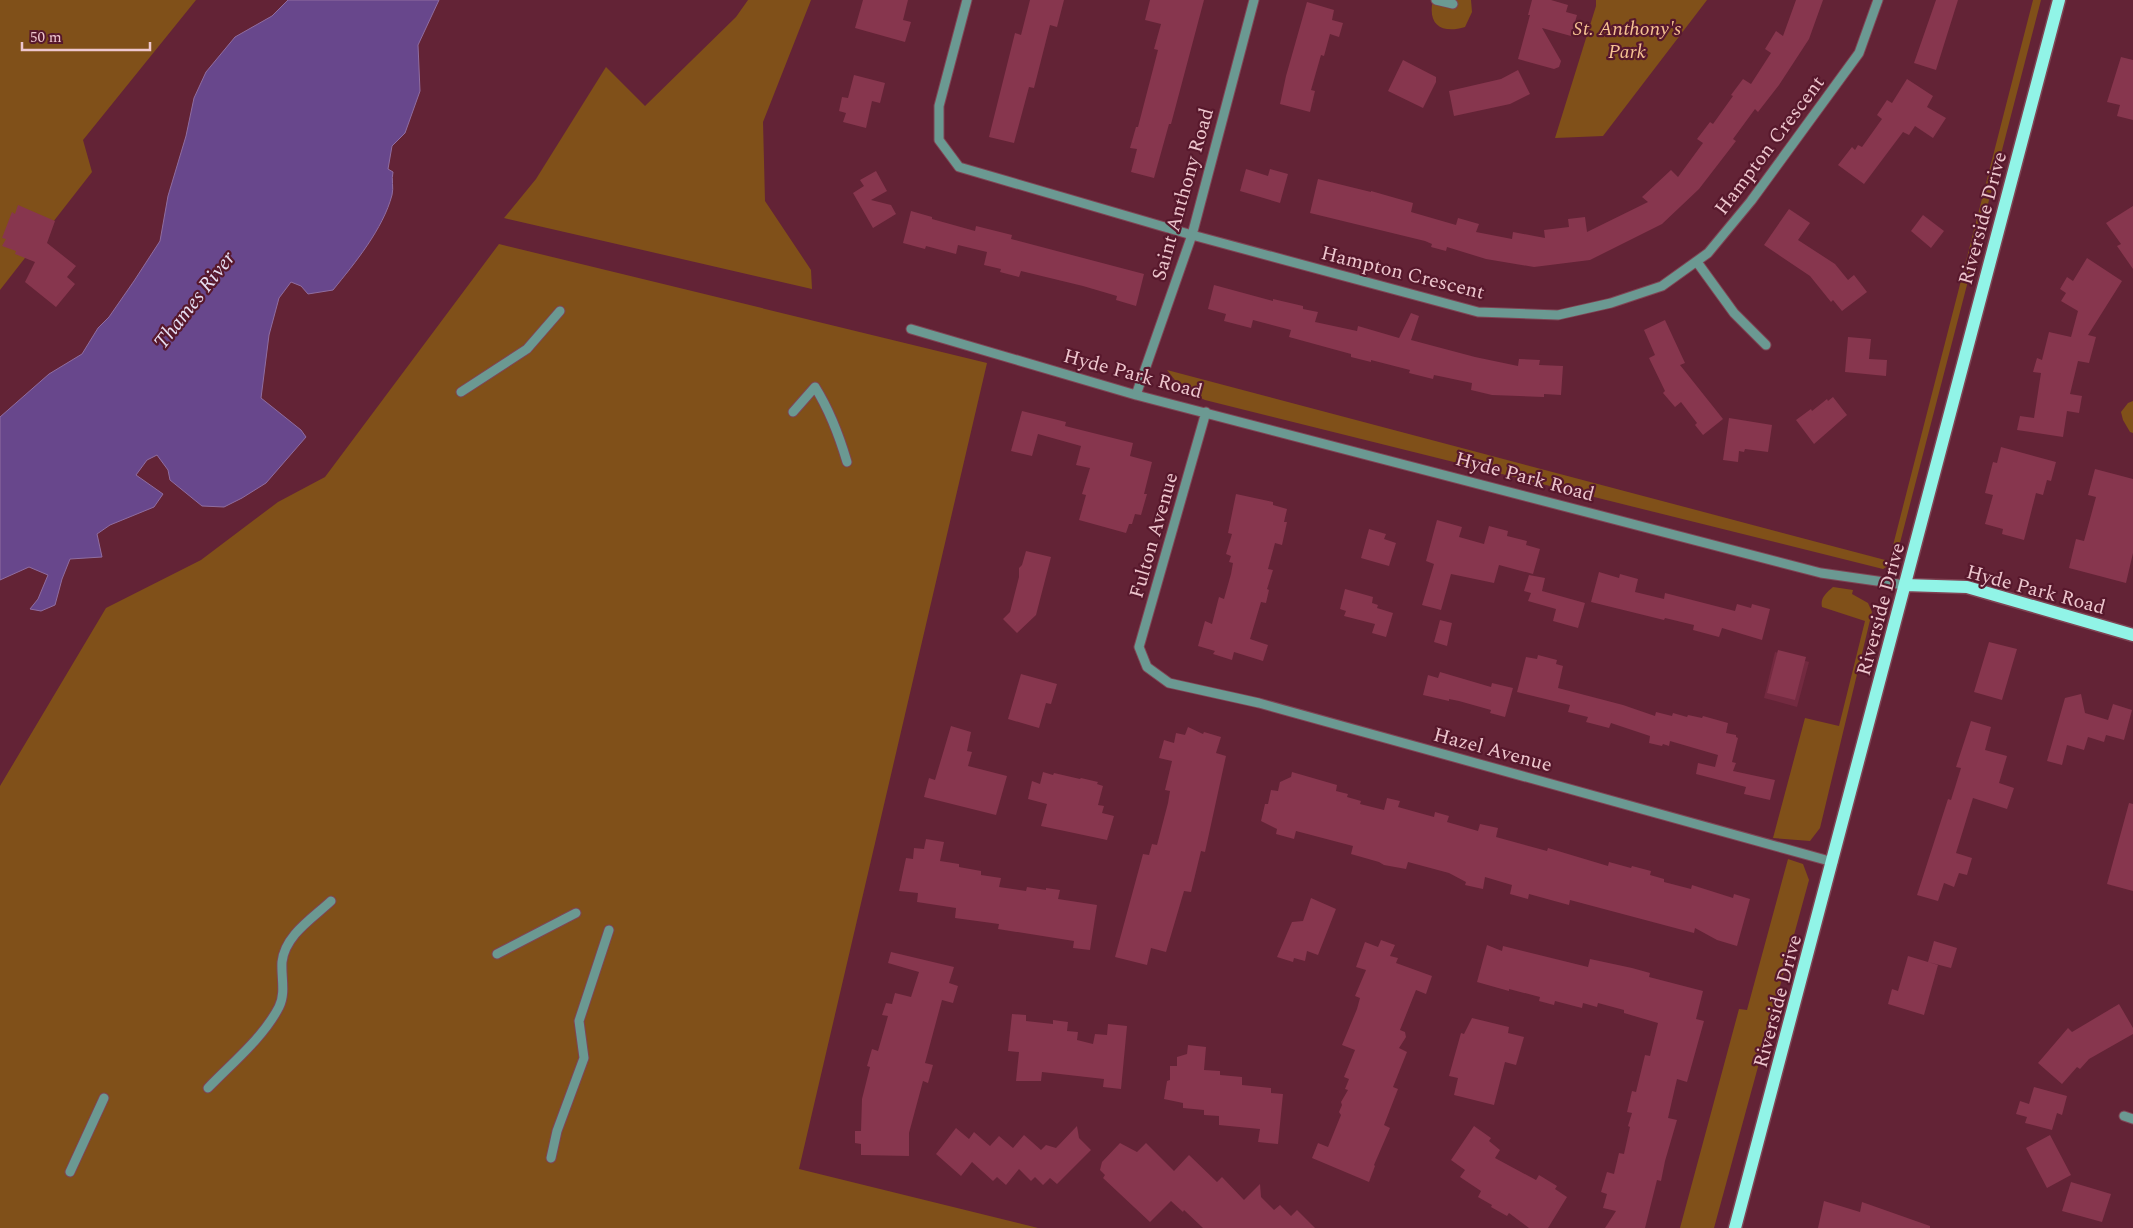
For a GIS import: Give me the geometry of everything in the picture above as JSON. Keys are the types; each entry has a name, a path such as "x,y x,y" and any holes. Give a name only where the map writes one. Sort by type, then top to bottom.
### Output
{"main road":[{"name":"Riverside Drive","path":"1735,1228 2059,0"},
{"name":"Hyde Park Road","path":"1905,585 1967,587 2133,635"}],"street":[{"name":"Hampton Crescent","path":"967,0 939,106 939,140 960,167 1192,235 1478,312 1558,315 1610,303 1662,286 1708,253 1751,201 1859,53 1878,0"},
{"name":"Saint Anthony Road","path":"1136,395 1192,235 1254,0"},
{"path":"1436,0 1453,4"},
{"path":"1697,262 1734,313 1766,345"},
{"path":"462,392 527,349 560,311"},
{"name":"Hyde Park Road","path":"911,329 1136,395 1821,574 1905,585"},
{"path":"793,412 816,387 838,433 847,462"},
{"name":"Fulton Avenue","path":"1147,667 1139,647 1206,412"},
{"name":"Hazel Avenue","path":"1147,667 1169,683 1260,703 1833,862"},
{"path":"208,1088 271,1022 283,996 282,960 285,948 291,938 331,901"},
{"path":"496,954 576,913"},
{"path":"551,1158 556,1132 584,1058 579,1021 609,930"},
{"path":"70,1172 104,1098"}],"shaded area":[{"path":"1775,652 1809,662 1797,707 1764,698"}],"green space":[{"path":"0,0 196,0 83,140 92,172 0,290"},
{"path":"748,0 811,0 763,122 765,201 811,270 812,289 504,218 536,179 606,67 645,106 736,17"},
{"path":"1433,0 1471,0 1472,12 1465,27 1449,29 1438,26 1432,16"},
{"name":"St. Anthony's Park","path":"1596,0 1707,0 1603,136 1555,138 1596,6"},
{"path":"2033,0 2041,0 1895,562 1883,569 1205,400 1182,389 1167,370 1889,561"},
{"path":"499,244 987,363 799,1169 1038,1228 0,1228 0,786 106,608 201,560 278,502 325,477"},
{"path":"2133,401 2133,433 2130,432 2123,420 2121,412 2128,403"},
{"path":"1833,587 1853,590 1852,594 1868,603 1872,612 1820,828 1810,841 1773,838 1805,718 1839,726 1865,621 1822,607 1823,598"},
{"path":"1788,859 1803,864 1809,880 1714,1228 1680,1228 1739,1009 1747,1010"}],"water":[{"name":"Thames River","path":"288,0 439,0 418,45 420,91 405,133 392,146 388,169 393,172 393,192 382,220 367,245 333,290 308,294 301,286 291,282 279,298 269,335 261,398 301,430 306,437 266,483 224,507 202,506 170,480 168,470 157,455 147,460 136,475 163,494 154,507 110,525 97,534 102,557 70,559 55,605 41,611 30,609 38,599 48,575 29,567 0,580 0,417 49,374 82,354 98,328 109,317 134,281 160,241 168,196 186,136 194,98 206,72 235,37 272,16"}],"building":[{"path":"863,0 908,0 903,20 911,22 905,42 855,28"},
{"path":"1030,0 1064,0 1057,27 1050,25 1034,88 1029,87 1014,143 989,137 1015,33 1021,35"},
{"path":"1150,0 1204,0 1171,124 1169,124 1154,178 1131,172 1137,149 1130,148 1136,127 1138,127 1158,50 1154,49 1161,24 1145,20"},
{"path":"1532,0 1551,0 1568,5 1566,12 1577,15 1571,36 1542,28 1561,61 1559,67 1554,69 1518,59 1530,15 1528,15"},
{"path":"1796,0 1823,0 1809,39 1779,85 1758,112 1755,109 1733,139 1736,141 1699,189 1662,224 1590,260 1534,267 1486,259 1447,247 1446,251 1431,247 1432,244 1425,241 1310,213 1318,179 1413,203 1411,212 1456,225 1458,218 1479,224 1476,232 1512,239 1513,232 1545,238 1544,230 1569,227 1568,219 1585,217 1587,232 1648,202 1642,197 1671,170 1678,177 1703,143 1697,139 1710,122 1713,124 1743,79 1751,84 1771,53 1765,49 1776,31 1783,36"},
{"path":"1936,0 1958,0 1936,70 1914,63"},
{"path":"1307,2 1334,10 1332,20 1343,23 1339,37 1330,34 1324,56 1321,55 1311,90 1315,91 1310,112 1280,104"},
{"path":"2121,57 2133,60 2133,120 2117,116 2120,105 2107,102"},
{"path":"1403,60 1436,77 1436,82 1423,108 1388,91"},
{"path":"1518,70 1530,94 1510,104 1454,116 1449,91 1501,79"},
{"path":"854,75 885,83 880,103 872,101 866,128 843,122 846,113 839,111 842,97 848,98"},
{"path":"1907,79 1933,96 1927,107 1946,118 1933,138 1915,126 1909,135 1903,132 1864,184 1838,165 1852,147 1855,150 1858,145 1862,147 1882,119 1877,115 1887,100 1892,103"},
{"path":"1246,169 1268,176 1270,169 1288,174 1280,203 1240,191"},
{"path":"876,171 887,191 871,200 891,205 896,214 873,228 853,193 864,186 860,180"},
{"path":"18,205 55,221 47,243 76,266 67,277 75,284 56,307 25,282 35,262 15,254 16,251 2,246 6,239 2,238 12,212 15,214"},
{"path":"2133,206 2133,269 2117,246 2121,244 2106,223"},
{"path":"1789,209 1810,223 1798,240 1835,264 1848,280 1854,275 1867,292 1842,311 1833,300 1831,302 1810,276 1764,245"},
{"path":"911,211 975,231 976,226 1012,235 1011,239 1144,274 1136,306 1116,300 1117,296 1083,286 1021,271 1019,277 1000,272 1001,269 984,265 987,252 958,245 956,254 926,246 925,249 903,243"},
{"path":"1923,215 1944,231 1931,248 1911,231"},
{"path":"2087,258 2122,281 2088,335 2096,337 2089,363 2078,361 2070,394 2082,396 2079,413 2067,411 2063,437 2017,430 2020,416 2034,418 2041,373 2033,372 2037,358 2042,360 2049,332 2071,337 2078,311 2061,301 2066,293 2060,289 2067,277 2073,281"},
{"path":"1214,285 1273,301 1273,299 1303,306 1303,309 1318,312 1315,322 1357,331 1358,326 1399,338 1411,313 1419,316 1411,340 1518,366 1519,359 1540,360 1539,365 1563,366 1561,395 1544,394 1544,397 1492,395 1471,390 1472,383 1434,375 1433,379 1409,373 1410,370 1351,357 1351,354 1289,337 1291,330 1253,320 1251,328 1224,321 1226,314 1208,309"},
{"path":"1665,320 1685,363 1680,365 1723,419 1703,435 1695,425 1697,423 1681,402 1675,407 1663,393 1665,391 1649,358 1655,355 1644,330"},
{"path":"1848,337 1871,339 1869,359 1887,360 1886,376 1845,372"},
{"path":"1833,397 1847,415 1814,444 1796,420"},
{"path":"1022,411 1066,422 1065,426 1133,443 1130,456 1152,462 1144,494 1147,494 1141,515 1135,514 1132,524 1129,524 1126,533 1079,520 1086,495 1082,494 1090,468 1076,465 1081,446 1038,434 1032,456 1011,451"},
{"path":"1729,418 1772,425 1768,452 1745,449 1744,452 1739,451 1738,462 1723,460"},
{"path":"2001,447 2056,462 2051,481 2047,480 2043,495 2036,493 2024,540 2002,534 2003,529 1985,524 1993,495 1985,493 1993,462 1997,463"},
{"path":"2095,469 2133,479 2133,553 2126,583 2069,568 2076,539 2084,541 2096,497 2088,495"},
{"path":"1236,494 1273,502 1273,505 1287,509 1284,522 1287,522 1282,545 1275,543 1268,569 1273,570 1267,589 1269,590 1266,603 1261,602 1250,639 1268,645 1263,661 1234,652 1232,660 1213,654 1215,651 1198,646 1205,621 1212,624 1219,597 1224,599 1231,574 1233,563 1229,562 1231,556 1226,554 1232,534 1228,533"},
{"path":"1437,520 1462,527 1459,537 1484,544 1489,526 1508,531 1507,536 1527,541 1526,545 1540,549 1533,574 1499,565 1494,583 1451,574 1441,610 1422,605 1434,564 1426,561"},
{"path":"1369,529 1386,534 1384,539 1396,543 1389,566 1361,558"},
{"path":"1026,551 1051,557 1036,615 1017,633 1003,619 1010,612 1019,577 1019,568 1022,565"},
{"path":"1599,572 1619,578 1620,574 1638,579 1635,592 1664,599 1665,593 1735,611 1737,604 1751,608 1752,604 1770,609 1762,640 1722,628 1719,637 1693,630 1694,625 1665,618 1664,620 1591,602"},
{"path":"1529,575 1545,578 1542,591 1585,603 1578,628 1553,621 1556,609 1528,601 1531,593 1524,591"},
{"path":"1345,589 1373,597 1372,603 1378,605 1377,608 1393,613 1386,637 1372,633 1375,624 1344,616 1346,611 1340,609"},
{"path":"1440,620 1452,623 1447,646 1434,642"},
{"path":"1989,642 2017,649 2002,700 1974,692"},
{"path":"1778,650 1806,657 1795,700 1767,693"},
{"path":"1538,655 1557,660 1556,664 1563,666 1558,688 1623,705 1655,716 1656,712 1672,716 1673,713 1687,717 1688,715 1702,718 1703,716 1728,723 1726,733 1736,735 1738,738 1732,762 1736,763 1733,771 1775,780 1770,800 1744,794 1746,787 1696,774 1698,763 1715,767 1718,755 1670,741 1669,746 1649,743 1650,736 1611,723 1609,728 1586,722 1588,717 1568,712 1570,705 1517,692 1526,657 1537,659"},
{"path":"1440,672 1491,687 1492,683 1513,688 1505,717 1490,713 1491,710 1459,701 1449,699 1449,701 1423,695 1428,675 1438,678"},
{"path":"1021,674 1057,684 1051,704 1046,703 1039,728 1008,719"},
{"path":"2081,694 2085,713 2108,720 2113,704 2132,710 2124,740 2106,735 2104,742 2088,737 2084,750 2067,745 2062,765 2047,761 2065,698"},
{"path":"1971,721 1991,727 1985,750 2007,756 1999,783 2014,788 2007,809 1973,798 1956,853 1972,858 1967,875 1959,873 1954,887 1944,883 1938,901 1917,895 1948,799 1951,800 1961,768 1956,767"},
{"path":"951,726 971,732 967,751 972,752 968,766 1007,776 996,815 924,797 929,778 935,780"},
{"path":"1188,727 1203,734 1204,732 1221,737 1216,753 1226,756 1205,852 1201,851 1191,892 1184,891 1166,952 1151,948 1147,965 1115,957 1143,854 1149,855 1152,844 1157,845 1168,803 1170,791 1165,790 1172,761 1159,758 1164,740 1174,743 1176,733 1185,735"},
{"path":"1043,772 1081,778 1098,782 1097,784 1103,786 1098,805 1104,806 1102,813 1114,816 1107,840 1041,826 1047,804 1028,799 1032,781 1040,784"},
{"path":"1292,772 1337,785 1336,791 1348,794 1347,797 1361,801 1360,804 1384,810 1387,798 1400,801 1398,807 1434,817 1435,812 1449,816 1447,822 1478,831 1480,824 1498,828 1496,837 1547,851 1548,848 1608,866 1609,862 1651,871 1650,875 1664,879 1664,882 1691,889 1692,885 1733,898 1734,894 1750,899 1737,946 1717,940 1695,928 1694,933 1570,900 1569,905 1529,894 1528,899 1510,894 1512,885 1485,877 1483,889 1465,885 1466,882 1449,873 1408,862 1406,869 1384,865 1351,854 1353,846 1296,831 1294,839 1276,834 1277,829 1261,821 1265,804 1268,804 1271,790 1278,791 1280,782 1291,777"},
{"path":"2129,803 2133,804 2133,891 2107,884"},
{"path":"926,839 944,842 940,861 959,864 959,867 981,871 981,875 1001,878 999,887 1026,891 1027,887 1060,890 1058,899 1097,905 1090,950 1073,948 1074,941 998,929 999,924 955,918 956,908 917,902 918,893 899,891 906,858 913,859 914,848 924,849"},
{"path":"1311,898 1336,909 1318,955 1307,951 1305,961 1294,958 1293,962 1277,957 1292,922 1303,921"},
{"path":"1381,940 1395,945 1390,956 1398,958 1396,963 1432,976 1426,994 1416,990 1400,1030 1405,1032 1406,1037 1399,1048 1407,1052 1393,1087 1398,1089 1384,1125 1390,1128 1374,1165 1369,1182 1312,1158 1318,1143 1328,1147 1341,1115 1339,1112 1342,1105 1341,1102 1348,1090 1345,1089 1349,1079 1344,1077 1355,1050 1342,1045 1357,1009 1360,998 1355,996 1366,970 1356,967 1365,942 1378,947"},
{"path":"1934,941 1957,948 1951,968 1928,962"},
{"path":"1487,945 1502,951 1503,946 1588,967 1590,959 1650,973 1649,977 1703,991 1696,1019 1704,1021 1687,1082 1677,1079 1668,1118 1677,1120 1661,1181 1657,1180 1645,1228 1605,1228 1616,1211 1603,1208 1607,1194 1601,1192 1607,1172 1614,1174 1619,1153 1624,1154 1632,1113 1627,1112 1632,1091 1636,1092 1645,1055 1650,1056 1658,1023 1624,1013 1624,1010 1598,1003 1597,1007 1583,1003 1582,1008 1555,1001 1554,1005 1539,1001 1540,997 1477,982"},
{"path":"891,952 954,967 949,983 958,986 953,1003 942,1000 925,1063 933,1065 928,1083 923,1081 909,1133 909,1156 861,1155 861,1144 855,1143 855,1131 861,1131 862,1099 870,1067 867,1066 872,1049 878,1051 888,1016 882,1015 886,1003 892,1004 895,993 911,997 919,972 888,963"},
{"path":"1908,956 1938,965 1924,1015 1888,1004 1892,989 1898,991"},
{"path":"2119,1004 2133,1028 2133,1034 2089,1059 2080,1069 2077,1067 2062,1084 2038,1063 2068,1028 2072,1032"},
{"path":"1012,1014 1026,1015 1026,1021 1053,1024 1053,1020 1068,1022 1067,1031 1078,1032 1077,1040 1093,1044 1095,1034 1107,1035 1108,1024 1127,1026 1121,1089 1103,1087 1104,1079 1042,1072 1041,1081 1016,1081 1019,1052 1008,1051"},
{"path":"1472,1018 1509,1027 1508,1033 1524,1037 1516,1065 1505,1062 1494,1105 1454,1095 1458,1078 1449,1076 1461,1033 1464,1034"},
{"path":"1188,1045 1206,1047 1204,1070 1220,1071 1220,1075 1242,1077 1242,1085 1271,1088 1271,1093 1283,1094 1278,1144 1258,1142 1260,1129 1219,1125 1219,1116 1204,1115 1204,1110 1183,1108 1183,1103 1164,1099 1167,1081 1170,1080 1170,1066 1177,1066 1177,1057 1187,1054"},
{"path":"2034,1087 2067,1096 2062,1115 2057,1113 2052,1130 2025,1123 2027,1117 2016,1114 2020,1101 2029,1104"},
{"path":"1077,1126 1079,1138 1091,1150 1057,1184 1050,1178 1043,1185 1035,1177 1031,1181 1019,1169 1006,1185 997,1177 993,1181 972,1162 961,1176 936,1154 956,1128 969,1139 974,1132 990,1146 999,1136 1013,1148 1024,1135 1041,1150 1046,1145 1056,1148"},
{"path":"1474,1126 1491,1138 1489,1141 1500,1150 1495,1158 1536,1180 1539,1175 1557,1186 1555,1189 1567,1197 1548,1228 1529,1228 1509,1213 1507,1216 1491,1207 1492,1205 1478,1197 1481,1191 1460,1177 1465,1170 1451,1160"},
{"path":"2050,1135 2071,1175 2047,1188 2026,1148"},
{"path":"1120,1143 1137,1152 1146,1143 1174,1171 1189,1155 1217,1182 1222,1177 1244,1200 1260,1184 1261,1197 1274,1210 1280,1205 1291,1216 1297,1210 1315,1228 1203,1228 1184,1210 1183,1212 1171,1201 1150,1222 1103,1178 1105,1175 1100,1170 1102,1162"},
{"path":"2071,1182 2111,1194 2102,1222 2062,1211"},
{"path":"1824,1201 1860,1212 1862,1202 1930,1226 1930,1228 1818,1228"}]}
